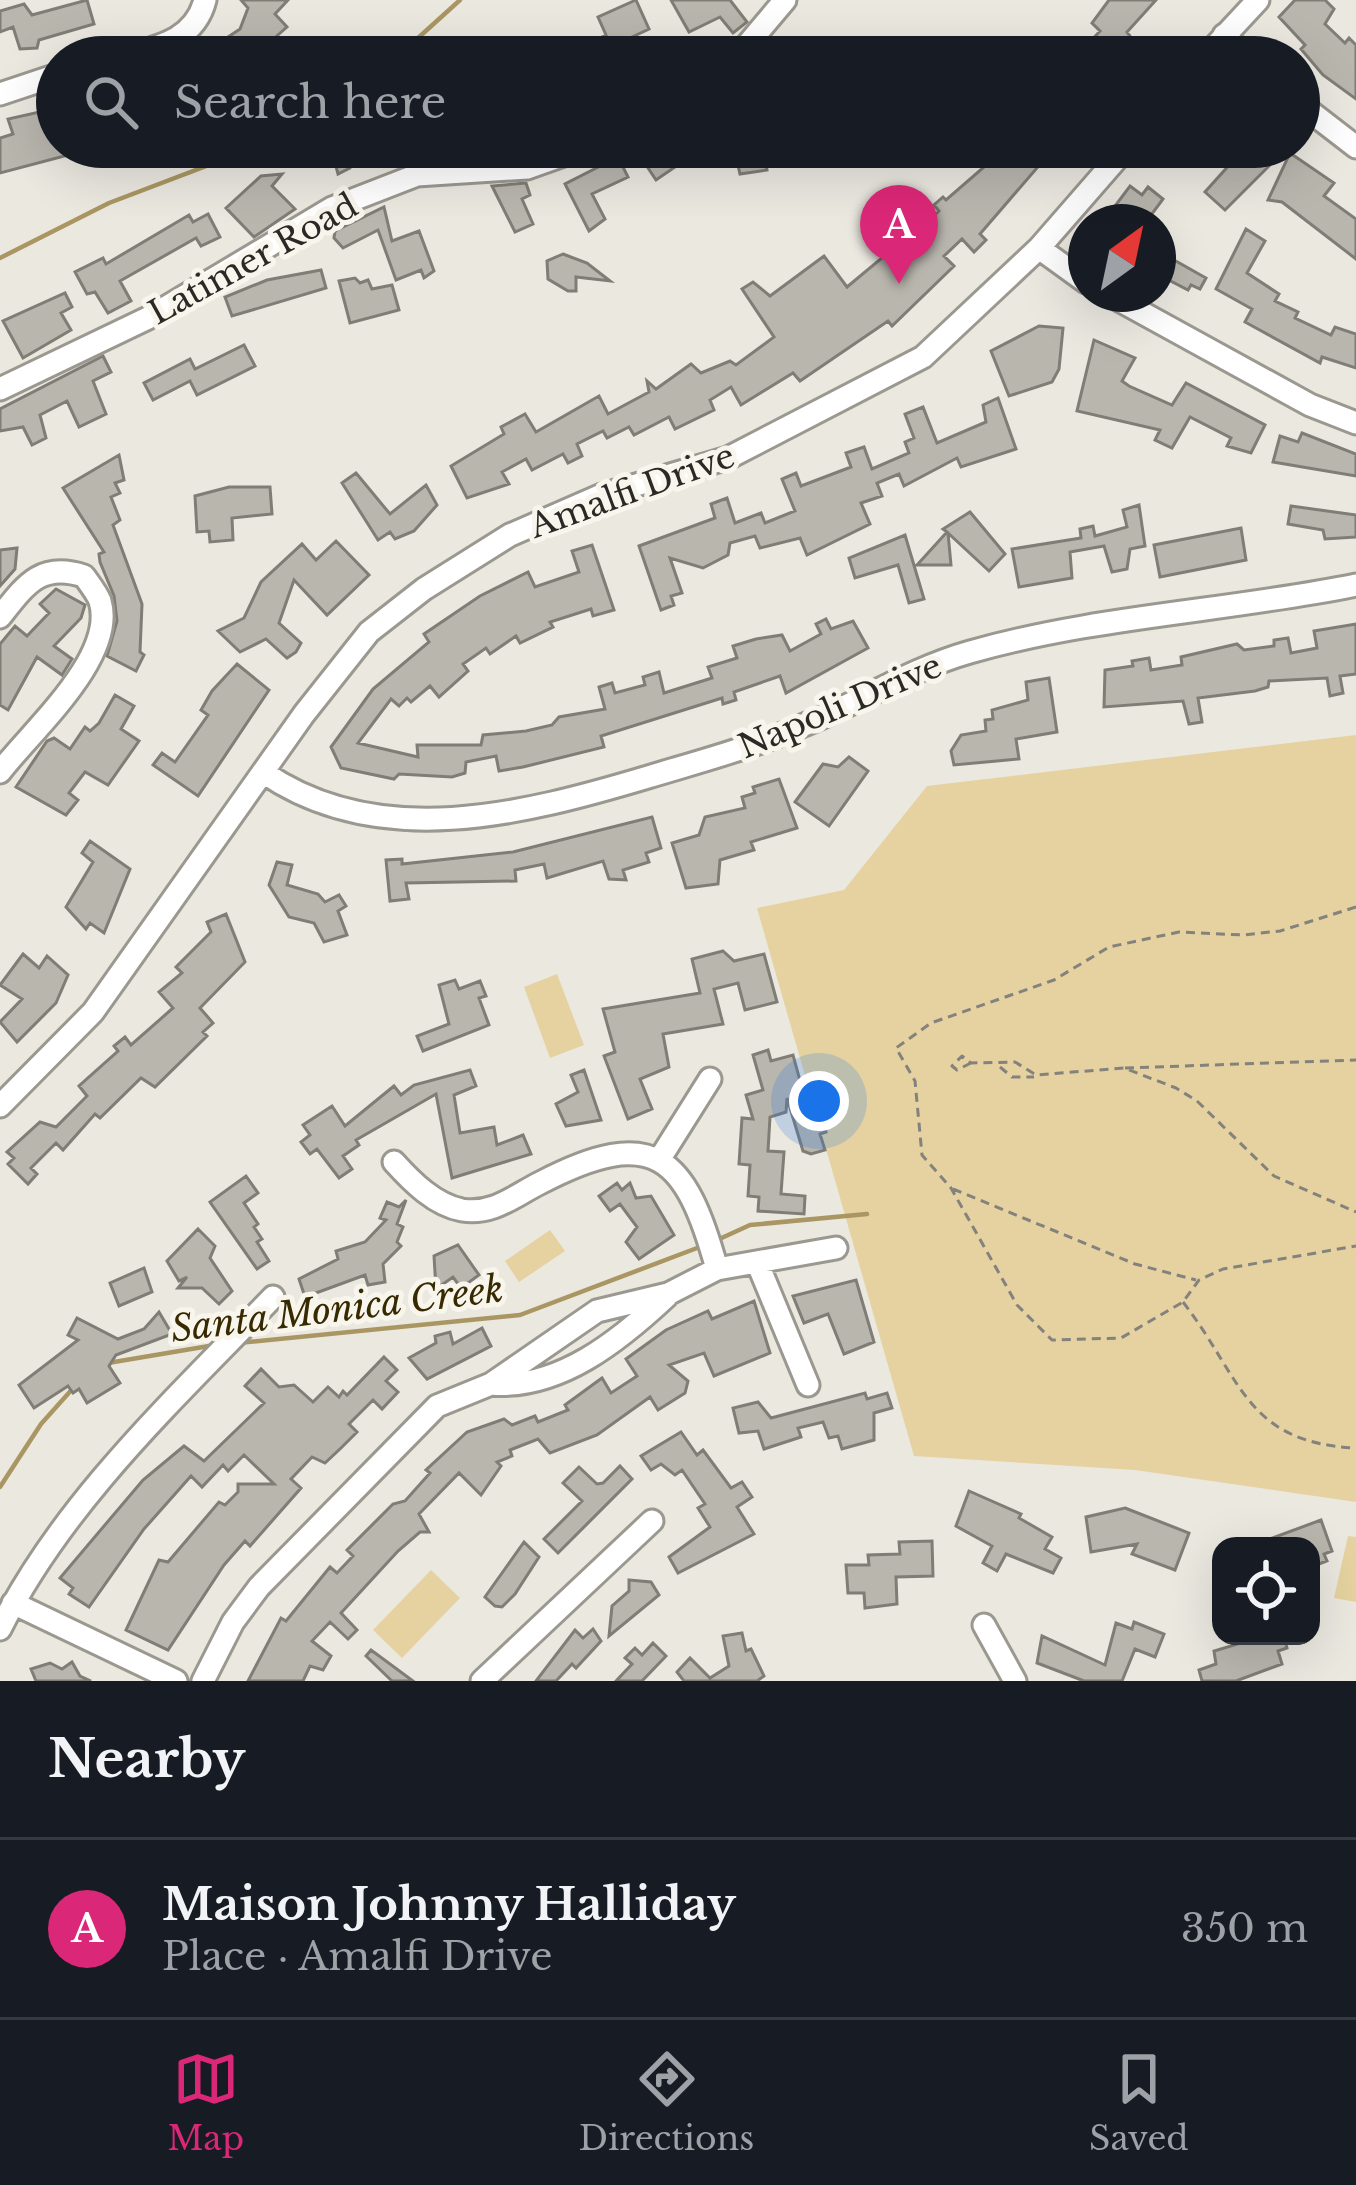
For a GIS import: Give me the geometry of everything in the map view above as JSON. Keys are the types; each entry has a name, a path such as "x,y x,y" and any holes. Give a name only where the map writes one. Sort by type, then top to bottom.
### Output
{"street":[{"path":"181,36 190,30 205,0"},
{"path":"755,36 785,0"},
{"path":"1224,35 1258,0"},
{"path":"0,94 36,82"},
{"path":"1320,120 1356,148"},
{"name":"Latimer Road","path":"0,389 148,318 332,208 417,176 527,168"},
{"name":"Amalfi Drive","path":"0,1106 93,1012 353,650 424,589 510,536 602,495 728,458 923,357 1040,248 1109,168"},
{"path":"1040,248 1068,269"},
{"path":"1141,312 1310,404 1356,423"},
{"path":"0,617 33,576 59,568 84,576 100,602 99,636 78,682 0,772"},
{"name":"Napoli Drive","path":"263,772 320,804 370,815 501,815 751,746 809,724 897,677 971,652 1356,585"},
{"path":"659,1160 710,1078"},
{"path":"394,1162 444,1204 484,1210 614,1155 659,1160 685,1179 698,1202 717,1269"},
{"path":"203,1681 233,1622 259,1587 437,1406 491,1384 597,1311 668,1294 717,1269 836,1247"},
{"path":"757,1262 808,1385"},
{"path":"491,1384 512,1386 560,1375 635,1325 668,1294"},
{"path":"0,1629 13,1603 92,1491 273,1297"},
{"path":"482,1681 652,1521"},
{"path":"13,1603 176,1681"},
{"path":"984,1625 1015,1681"}],"path":[{"path":"1199,1280 1183,1302 1121,1338 1052,1340 1017,1305 951,1189 922,1155 914,1110 917,1091 896,1048 917,1032 1022,987 1054,980 1086,958 1132,940 1179,932 1280,931 1356,907"},
{"path":"998,1066 1012,1077 1356,1060"},
{"path":"971,1063 998,1066 1015,1062 1036,1075"},
{"path":"1124,1068 1197,1101 1274,1176 1356,1212"},
{"path":"951,1189 1135,1264 1199,1280 1250,1263 1356,1246"},
{"path":"1183,1302 1267,1425 1319,1444 1356,1448"}],"shaded area":[{"path":"1356,735 1356,1502 1135,1470 914,1456 757,908 844,890 927,786"},
{"path":"557,974 584,1045 550,1058 524,987"},
{"path":"550,1230 565,1251 519,1282 505,1261"},
{"path":"1348,1536 1356,1537 1356,1602 1334,1598"},
{"path":"431,1570 460,1598 402,1658 373,1630"}],"building":[{"path":"87,0 94,24 36,36 36,48 20,49 13,27 0,32 0,11 24,4 32,15"},
{"path":"241,0 288,0 275,14 287,27 277,36 230,36 240,29 248,8"},
{"path":"636,0 649,29 634,36 604,36 598,17"},
{"path":"671,0 730,0 747,22 733,33 720,17 689,32"},
{"path":"1109,0 1156,0 1127,32 1130,36 1095,36 1100,31 1092,23"},
{"path":"1295,0 1325,0 1334,9 1325,24 1345,43 1349,38 1356,45 1356,99 1320,71 1320,36 1297,36 1279,17"},
{"path":"36,113 36,163 0,173 0,138 13,134 8,119"},
{"path":"596,168 624,168 628,177 592,194 605,219 589,231 565,184"},
{"path":"648,168 674,168 656,180"},
{"path":"739,168 767,168 767,170 740,174"},
{"path":"983,168 1037,168 980,234 986,240 974,252 962,239 944,256 954,266 892,326 888,321 800,381 793,373 741,405 731,387 710,400 714,410 675,429 669,417 634,435 629,427 607,438 603,431 577,444 582,456 568,463 563,454 532,470 526,459 502,472 509,484 467,498 451,466 504,434 501,427 525,414 536,432 599,396 608,414 649,392 647,381 656,389 691,364 701,373 730,361 736,365 774,337 742,289 753,282 770,296 824,256 847,287 895,247 900,250 939,211 934,205 943,197 946,200"},
{"path":"1227,168 1267,168 1225,210 1205,192"},
{"path":"1283,168 1312,168 1334,183 1324,196 1356,219 1356,259 1282,202 1268,200"},
{"path":"282,174 272,186 295,209 254,237 226,208 261,176"},
{"path":"526,183 530,195 522,199 533,224 515,232 492,186"},
{"path":"1130,186 1142,195 1148,187 1163,199 1159,204 1116,204"},
{"path":"384,207 392,241 419,231 434,271 424,278 421,270 396,280 378,230 343,248 334,238 335,231"},
{"path":"208,214 220,237 201,246 196,238 120,281 131,301 108,313 95,292 87,294 75,272 103,258 106,264 189,215 193,222"},
{"path":"1246,229 1265,241 1247,273 1279,294 1275,301 1298,312 1295,318 1331,335 1335,327 1356,334 1356,368 1322,357 1320,363 1245,322 1252,309 1216,289"},
{"path":"563,254 587,263 610,281 576,277 576,291 568,291 548,279 547,261"},
{"path":"1176,261 1206,278 1200,289 1191,285 1188,290 1176,284"},
{"path":"321,270 326,288 232,316 225,297 267,280"},
{"path":"355,278 360,283 368,280 372,289 392,285 399,310 350,323 339,281"},
{"path":"65,293 72,307 61,313 71,330 23,358 3,321"},
{"path":"1039,326 1063,328 1059,369 1052,382 1009,396 991,351"},
{"path":"1094,340 1135,358 1122,381 1129,386 1172,405 1186,383 1265,425 1251,453 1227,446 1231,438 1190,417 1172,448 1155,440 1160,430 1077,411"},
{"path":"244,345 255,366 197,395 190,381 153,400 144,383 190,359 195,369"},
{"path":"103,356 111,372 93,381 106,414 79,427 67,401 40,415 46,438 32,445 23,427 0,431 0,409"},
{"path":"998,398 1016,449 961,467 957,458 904,486 899,474 877,483 882,496 861,503 870,524 807,555 800,538 760,548 755,536 730,543 728,555 703,568 670,558 682,593 671,596 674,605 661,610 639,546 715,518 711,504 727,498 735,523 761,513 765,523 795,511 782,479 796,473 801,486 851,467 846,453 864,447 872,469 909,453 905,442 914,438 905,414 923,407 937,443 986,422 983,405"},
{"path":"1302,433 1356,454 1356,476 1273,462 1280,436 1298,442"},
{"path":"119,455 124,480 115,483 120,493 111,497 120,520 113,525 142,604 140,652 144,655 136,671 107,656 117,621 114,596 100,562 99,554 104,552 63,488"},
{"path":"356,473 390,514 426,485 437,505 414,531 395,539 390,532 378,540 342,483"},
{"path":"229,487 270,487 272,514 232,518 233,540 210,542 209,531 197,532 195,496"},
{"path":"1139,505 1145,546 1130,549 1127,569 1112,572 1104,546 1070,552 1072,578 1019,587 1012,549 1081,538 1080,529 1093,526 1095,536 1127,527 1123,510"},
{"path":"1291,506 1356,515 1356,537 1325,539 1323,530 1288,524"},
{"path":"970,512 1005,554 989,571 948,533 951,565 917,565 947,532 943,529"},
{"path":"1241,528 1246,560 1160,577 1154,545"},
{"path":"905,535 924,599 909,603 898,565 855,578 849,558"},
{"path":"336,541 369,575 327,615 294,580 279,623 301,643 296,652 287,658 266,639 240,652 218,631 244,618 261,582 302,544 316,560"},
{"path":"592,545 614,610 593,616 591,609 550,622 553,627 520,643 516,636 490,654 486,648 463,664 468,671 439,697 430,686 399,706 391,699 358,743 418,757 417,745 481,745 483,735 526,731 552,725 559,717 605,709 599,687 612,683 615,693 645,685 643,677 659,672 664,693 712,678 708,667 737,658 733,646 756,639 782,635 790,651 821,634 816,624 826,619 831,629 853,621 868,648 786,693 780,676 734,692 736,700 723,704 722,698 601,736 604,747 523,767 499,771 496,756 466,762 465,773 452,777 399,774 394,779 341,768 331,747 373,689 429,642 424,634 480,596 528,572 535,587 579,572 572,551"},
{"path":"17,548 15,569 0,586 0,550"},
{"path":"56,589 85,605 81,618 54,646 72,659 62,675 37,657 8,710 0,705 0,644 15,626 27,636 49,613 40,604"},
{"path":"1356,624 1356,674 1340,676 1343,693 1330,696 1327,678 1269,681 1268,687 1255,691 1198,698 1202,722 1189,724 1183,701 1104,707 1105,670 1133,666 1132,661 1149,658 1151,670 1182,665 1181,657 1237,644 1244,650 1274,646 1274,640 1288,638 1291,653 1317,648 1314,631"},
{"path":"237,664 269,690 198,796 153,765 162,753 175,762 208,715 201,710 212,691"},
{"path":"1049,678 1057,732 1016,739 1019,759 954,765 951,751 961,735 986,731 985,720 993,719 992,710 1028,700 1026,682"},
{"path":"115,695 134,706 121,729 139,741 108,785 85,772 69,793 78,800 66,815 16,787 47,741 54,738 70,749 85,727 90,731 99,723"},
{"path":"849,757 868,771 829,826 795,802 823,764 838,767"},
{"path":"779,779 797,828 751,842 754,850 720,860 718,884 686,888 672,843 699,835 705,817 745,808 742,797 755,793 753,787"},
{"path":"652,817 661,848 646,853 649,862 623,870 626,880 609,879 603,861 547,878 544,864 515,870 516,881 406,883 409,899 390,901 386,860 402,859 402,864 513,852"},
{"path":"90,841 130,869 104,933 90,923 86,929 66,907 93,862 82,853"},
{"path":"277,862 292,865 287,885 318,894 325,902 339,895 346,906 338,911 347,935 324,942 314,923 289,917 269,885"},
{"path":"226,914 245,962 200,1008 213,1023 203,1032 207,1036 155,1087 141,1078 100,1118 95,1114 63,1150 56,1143 31,1168 37,1174 28,1184 8,1164 14,1158 7,1152 40,1122 56,1127 87,1096 79,1086 118,1051 114,1046 125,1037 131,1045 173,1008 159,992 182,973 176,967 211,932 207,922"},
{"path":"723,951 734,961 764,954 777,1002 745,1010 738,983 714,989 723,1024 663,1034 669,1067 640,1079 652,1109 628,1119 604,1056 615,1052 603,1009 700,993 692,959"},
{"path":"23,954 39,968 47,956 68,975 56,1003 17,1042 0,1022 22,999 0,985"},
{"path":"455,980 459,989 480,981 486,996 479,998 489,1025 423,1051 417,1036 449,1024 439,985"},
{"path":"768,1050 771,1061 793,1055 810,1117 821,1114 826,1132 820,1134 825,1150 811,1154 803,1151 787,1098 786,1112 770,1117 768,1151 784,1152 781,1194 805,1196 804,1214 758,1211 759,1197 748,1196 750,1165 739,1164 742,1118 753,1119 746,1095 763,1090 753,1055"},
{"path":"470,1070 476,1086 454,1095 460,1133 494,1127 497,1145 523,1135 531,1154 452,1178 436,1094 356,1140 359,1145 343,1156 352,1169 339,1178 317,1149 310,1154 301,1142 310,1135 303,1125 332,1106 345,1126 394,1086 401,1095 414,1085"},
{"path":"584,1070 601,1120 566,1126 556,1104 578,1092 571,1075"},
{"path":"246,1176 258,1193 244,1203 258,1224 254,1227 262,1239 257,1242 269,1261 257,1269 210,1202"},
{"path":"617,1183 622,1190 630,1183 636,1198 651,1196 674,1235 639,1259 626,1242 637,1227 620,1204 610,1211 599,1196"},
{"path":"406,1200 397,1224 403,1227 397,1242 401,1246 383,1264 385,1282 368,1285 365,1275 305,1297 299,1279 338,1259 336,1251 365,1242 386,1220 380,1218 387,1202 399,1207"},
{"path":"198,1229 215,1246 210,1258 232,1291 219,1304 202,1288 178,1288 187,1277 179,1281 167,1261"},
{"path":"458,1245 479,1275 461,1288 453,1277 436,1289 434,1256"},
{"path":"144,1268 152,1292 119,1306 110,1283"},
{"path":"856,1280 874,1342 844,1354 828,1314 804,1323 793,1296"},
{"path":"754,1301 770,1353 714,1376 704,1353 669,1365 688,1381 685,1393 658,1410 650,1397 597,1435 550,1453 538,1439 510,1450 512,1456 497,1462 501,1466 481,1495 459,1473 419,1514 429,1532 420,1532 398,1551 341,1613 357,1630 348,1639 330,1622 312,1641 331,1656 323,1670 310,1666 303,1681 248,1681 281,1618 286,1621 330,1567 337,1573 353,1556 347,1550 393,1504 405,1501 430,1473 426,1470 467,1432 504,1419 512,1425 535,1416 538,1422 568,1410 565,1405 602,1378 611,1393 637,1376 626,1359 666,1330 708,1311 712,1319"},
{"path":"159,1312 172,1334 116,1355 109,1366 120,1383 87,1403 79,1389 73,1393 68,1386 34,1408 19,1385 78,1340 68,1335 77,1318 118,1339 144,1329"},
{"path":"482,1328 491,1346 427,1379 409,1358 436,1343 435,1336 450,1332 453,1344"},
{"path":"384,1357 397,1370 386,1381 398,1392 382,1409 373,1400 349,1424 357,1432 341,1448 325,1463 312,1457 291,1479 301,1488 250,1546 245,1541 224,1565 168,1650 126,1630 159,1560 168,1562 219,1502 225,1505 238,1492 238,1484 274,1484 244,1455 228,1471 223,1465 202,1487 191,1476 144,1529 89,1607 69,1594 73,1588 60,1578 143,1480 184,1446 204,1461 264,1403 245,1386 261,1369 279,1387 294,1385 313,1402 328,1387 339,1397 343,1391 347,1395"},
{"path":"865,1393 867,1399 887,1393 892,1408 874,1413 874,1440 842,1449 838,1436 829,1438 823,1422 798,1428 801,1437 764,1449 758,1431 739,1433 733,1408 758,1402 771,1418"},
{"path":"681,1432 697,1455 703,1450 731,1488 742,1482 752,1497 737,1507 754,1534 678,1573 669,1557 710,1527 698,1508 705,1504 682,1470 675,1475 661,1464 651,1470 641,1456"},
{"path":"620,1466 632,1479 558,1553 544,1539 582,1501 563,1483 579,1467 597,1484 603,1483"},
{"path":"969,1491 1021,1514 1019,1518 1052,1537 1045,1549 1061,1558 1053,1573 1006,1554 997,1571 983,1563 992,1546 956,1526"},
{"path":"1125,1508 1189,1533 1175,1570 1132,1554 1137,1544 1091,1552 1086,1517"},
{"path":"1321,1520 1332,1551 1324,1554 1327,1561 1320,1564 1320,1537 1275,1537"},
{"path":"932,1541 933,1576 896,1577 897,1604 865,1608 864,1593 848,1593 846,1565 869,1565 868,1555 900,1554 899,1542"},
{"path":"524,1542 539,1557 515,1594 502,1607 495,1606 485,1597"},
{"path":"629,1580 651,1582 659,1595 609,1636 612,1606 629,1591"},
{"path":"1134,1622 1164,1634 1155,1657 1135,1649 1122,1681 1084,1681 1037,1663 1042,1636 1105,1665 1116,1623 1132,1629"},
{"path":"593,1629 601,1641 576,1668 572,1664 556,1681 536,1681 575,1630 583,1638"},
{"path":"742,1633 746,1651 751,1649 764,1676 757,1681 684,1681 677,1672 690,1658 710,1678 729,1666 723,1636"},
{"path":"653,1643 666,1656 642,1681 616,1681 632,1664 625,1658 635,1648 642,1655"},
{"path":"1234,1645 1287,1648 1278,1651 1282,1664 1236,1681 1202,1681 1199,1670 1216,1664 1214,1651"},
{"path":"371,1650 413,1681 392,1681 366,1656"},
{"path":"72,1662 80,1676 91,1681 36,1681 31,1669 50,1663 62,1669"}],"waterway":[{"path":"420,36 460,0"},
{"path":"0,258 109,203 201,168"},
{"name":"Santa Monica Creek","path":"715,1241 750,1225 867,1214"},
{"name":"Santa Monica Creek","path":"238,1343 520,1315 705,1245"},
{"name":"Santa Monica Creek","path":"108,1363 215,1345"},
{"name":"Santa Monica Creek","path":"0,1487 41,1424 75,1386"}],"place":[{"name":"Maison Johnny Halliday","path":"899,284"}]}
